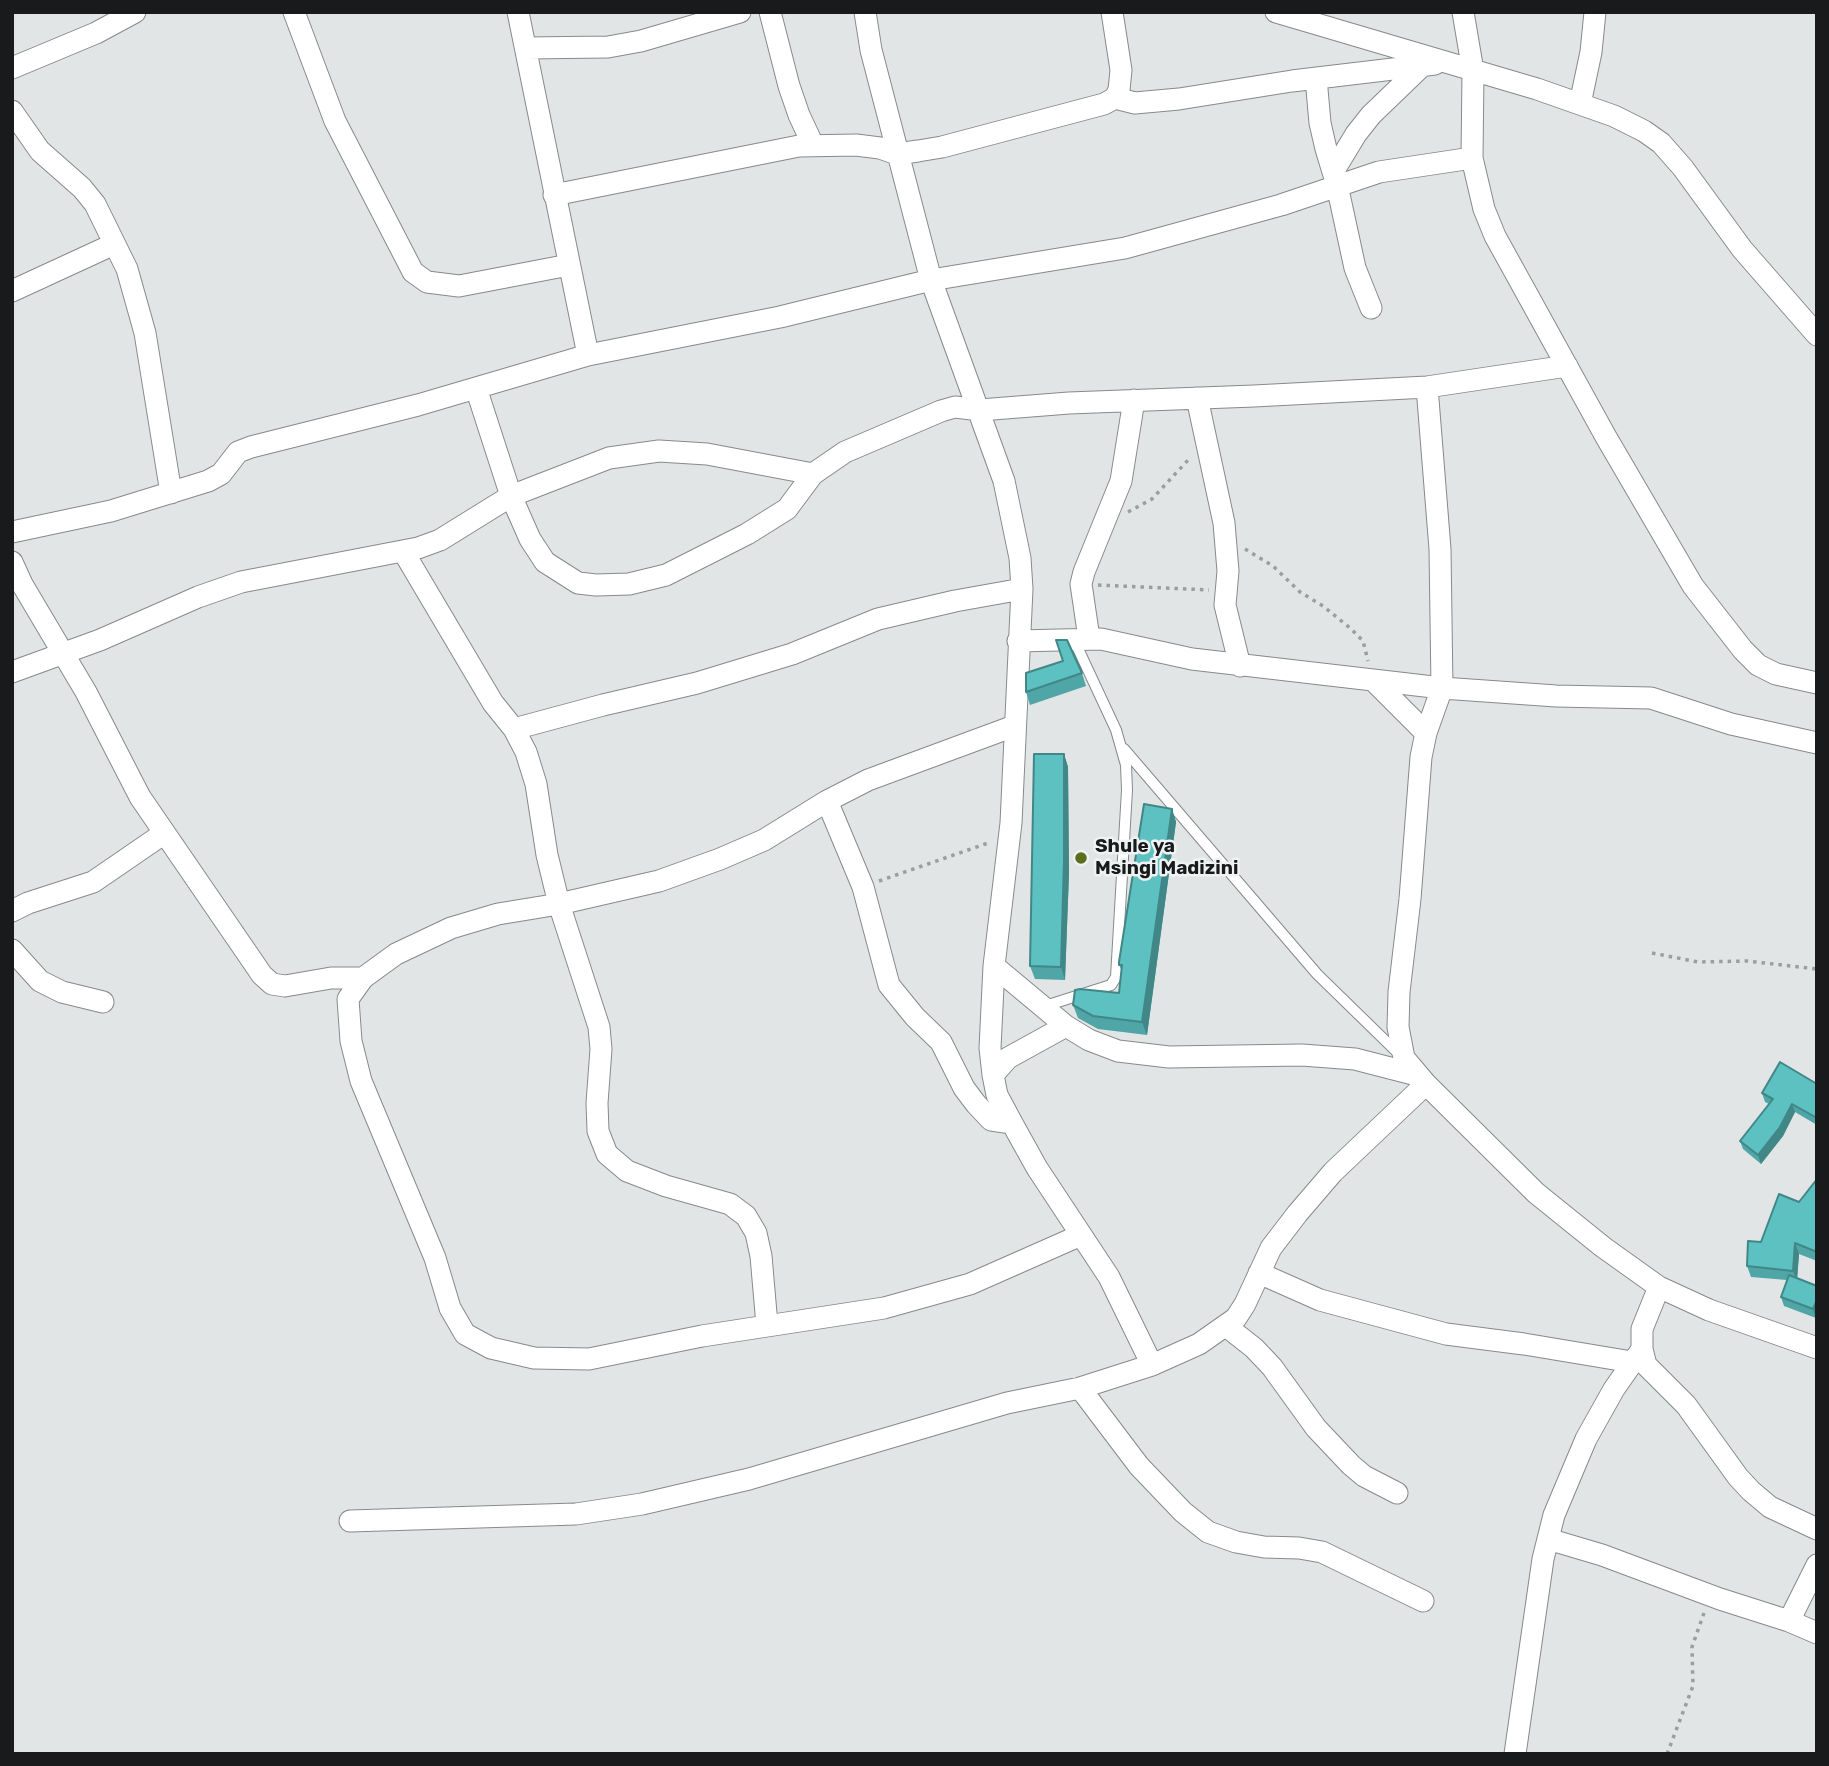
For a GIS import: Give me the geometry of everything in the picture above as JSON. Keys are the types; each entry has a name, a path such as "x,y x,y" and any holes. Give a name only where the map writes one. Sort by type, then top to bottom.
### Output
{"street":[{"path":"12,68 96,33 135,12"},
{"path":"294,12 335,121 413,272 427,282 459,286 569,265"},
{"path":"518,12 588,355"},
{"path":"526,48 608,47 653,38 740,12"},
{"path":"770,12 792,96 813,145"},
{"path":"865,12 871,50 931,280 1004,481 1016,533 1022,589 1009,836 994,966 990,1048 997,1095 1037,1168 1109,1277 1152,1365"},
{"path":"554,195 760,152 813,145 856,145 880,148 897,154 942,147 1104,104 1115,97 1119,90 1121,70 1112,12"},
{"path":"1276,12 1433,64 1473,71 1580,104 1614,116 1644,131 1661,143 1683,168 1742,249 1817,335"},
{"path":"1463,12 1473,71 1472,158 1484,209 1495,236 1606,437 1693,586 1758,665 1776,674 1817,683"},
{"path":"1580,104 1591,52 1595,12"},
{"path":"1115,97 1128,102 1144,102 1433,64"},
{"path":"1335,179 1356,134 1371,115 1433,64"},
{"path":"1316,78 1320,123 1355,268 1371,308"},
{"path":"12,111 40,151 82,188 95,204 127,269 145,333 171,493"},
{"path":"12,532 111,511 208,481 221,474 238,452 251,447 418,405 588,355 756,322 931,280 1125,248 1281,205 1335,179 1472,158"},
{"path":"12,291 114,244"},
{"path":"476,388 511,496 530,539 545,562 578,583 629,584 666,575 747,534 787,509 813,474 845,452 955,407 979,410 1427,387 1567,366"},
{"path":"1427,387 1440,550 1442,688 1426,733 1421,757 1410,899 1399,992 1398,1027 1404,1058 1421,1079 1536,1193 1603,1247 1659,1287 1710,1310 1817,1348"},
{"path":"1197,398 1223,519 1227,544 1225,605 1240,666"},
{"path":"1082,639 1082,581 1121,481 1134,400"},
{"path":"12,672 100,640 198,597 241,582 403,551 440,540 511,496 609,458 659,451 707,454 813,474"},
{"path":"403,551 493,704 514,729 526,752 536,784 547,855 559,904 599,1027 601,1049 598,1130 607,1154 627,1171 730,1205 746,1216 755,1233 761,1256 767,1325"},
{"path":"13,567 64,651 139,797 262,975 272,984 285,986 331,978 363,978"},
{"path":"514,729 733,672 792,654 878,619 1022,589"},
{"path":"1018,641 1111,640 1192,659 1240,666 1442,688 1556,696 1651,698 1731,724 1817,743"},
{"path":"1372,680 1426,733"},
{"path":"1014,726 868,780 827,801 764,840 720,859 659,881 559,904 498,914 451,928 396,954 363,978 348,999 351,1041 360,1081 435,1258 450,1308 465,1334 491,1348 534,1358 589,1359 702,1336 884,1308 970,1284 1081,1235"},
{"path":"827,801 863,887 889,985 915,1017 941,1042 975,1104 991,1120 1012,1123"},
{"path":"12,911 93,881 163,834"},
{"path":"14,958 40,981 62,992 103,1003"},
{"path":"994,966 1066,1026 1089,1040 1118,1051 1169,1057 1302,1055 1355,1059 1421,1079"},
{"path":"993,1075 1008,1058 1066,1026"},
{"path":"350,1521 564,1514 642,1504 749,1479 1007,1403 1080,1388 1152,1365 1199,1344 1236,1318 1271,1248 1297,1214 1421,1079"},
{"path":"1259,1273 1320,1300 1446,1334 1637,1355 1686,1405 1751,1491 1770,1507 1817,1529"},
{"path":"1515,1754 1543,1559 1554,1515 1586,1439 1637,1355 1642,1329 1659,1287"},
{"path":"1226,1326 1254,1348 1272,1367 1316,1428 1351,1465 1364,1476 1397,1493"},
{"path":"1080,1388 1139,1466 1183,1512 1208,1531 1236,1542 1322,1552 1423,1601"},
{"path":"1548,1539 1602,1555 1817,1633"},
{"path":"1789,1621 1817,1566"}],"lane":[{"path":"1042,1007 1111,985 1116,977 1127,790 1122,746 1082,639"},
{"path":"1122,746 1317,974 1404,1058"}],"path":[{"path":"1106,521 1152,499 1207,442"},
{"path":"1223,519 1245,548 1273,566 1300,592 1323,606 1363,641 1372,680"},
{"path":"1082,581 1118,587 1226,591"},
{"path":"863,887 1009,836"},
{"path":"1652,953 1698,962 1747,961 1817,969"},
{"path":"1667,1754 1693,1686 1692,1647 1711,1595"}],"building":[{"path":"1056,640 1067,640 1082,673 1026,692 1026,673 1063,661"},
{"path":"1034,754 1064,754 1061,967 1030,966"},
{"path":"1144,804 1172,809 1142,1022 1093,1016 1073,1005 1075,990 1119,993 1122,965 1119,965 1119,962"},
{"path":"1780,1062 1817,1084 1817,1118 1792,1104 1780,1127 1758,1155 1740,1141 1773,1099 1762,1093"},
{"path":"1817,1179 1817,1252 1795,1243 1793,1271 1747,1266 1748,1241 1761,1242 1779,1194 1799,1202"},
{"path":"1789,1275 1817,1286 1817,1300 1813,1309 1781,1297"}],"place":[{"name":"Shule ya Msingi Madizini","path":"1081,858"}]}
